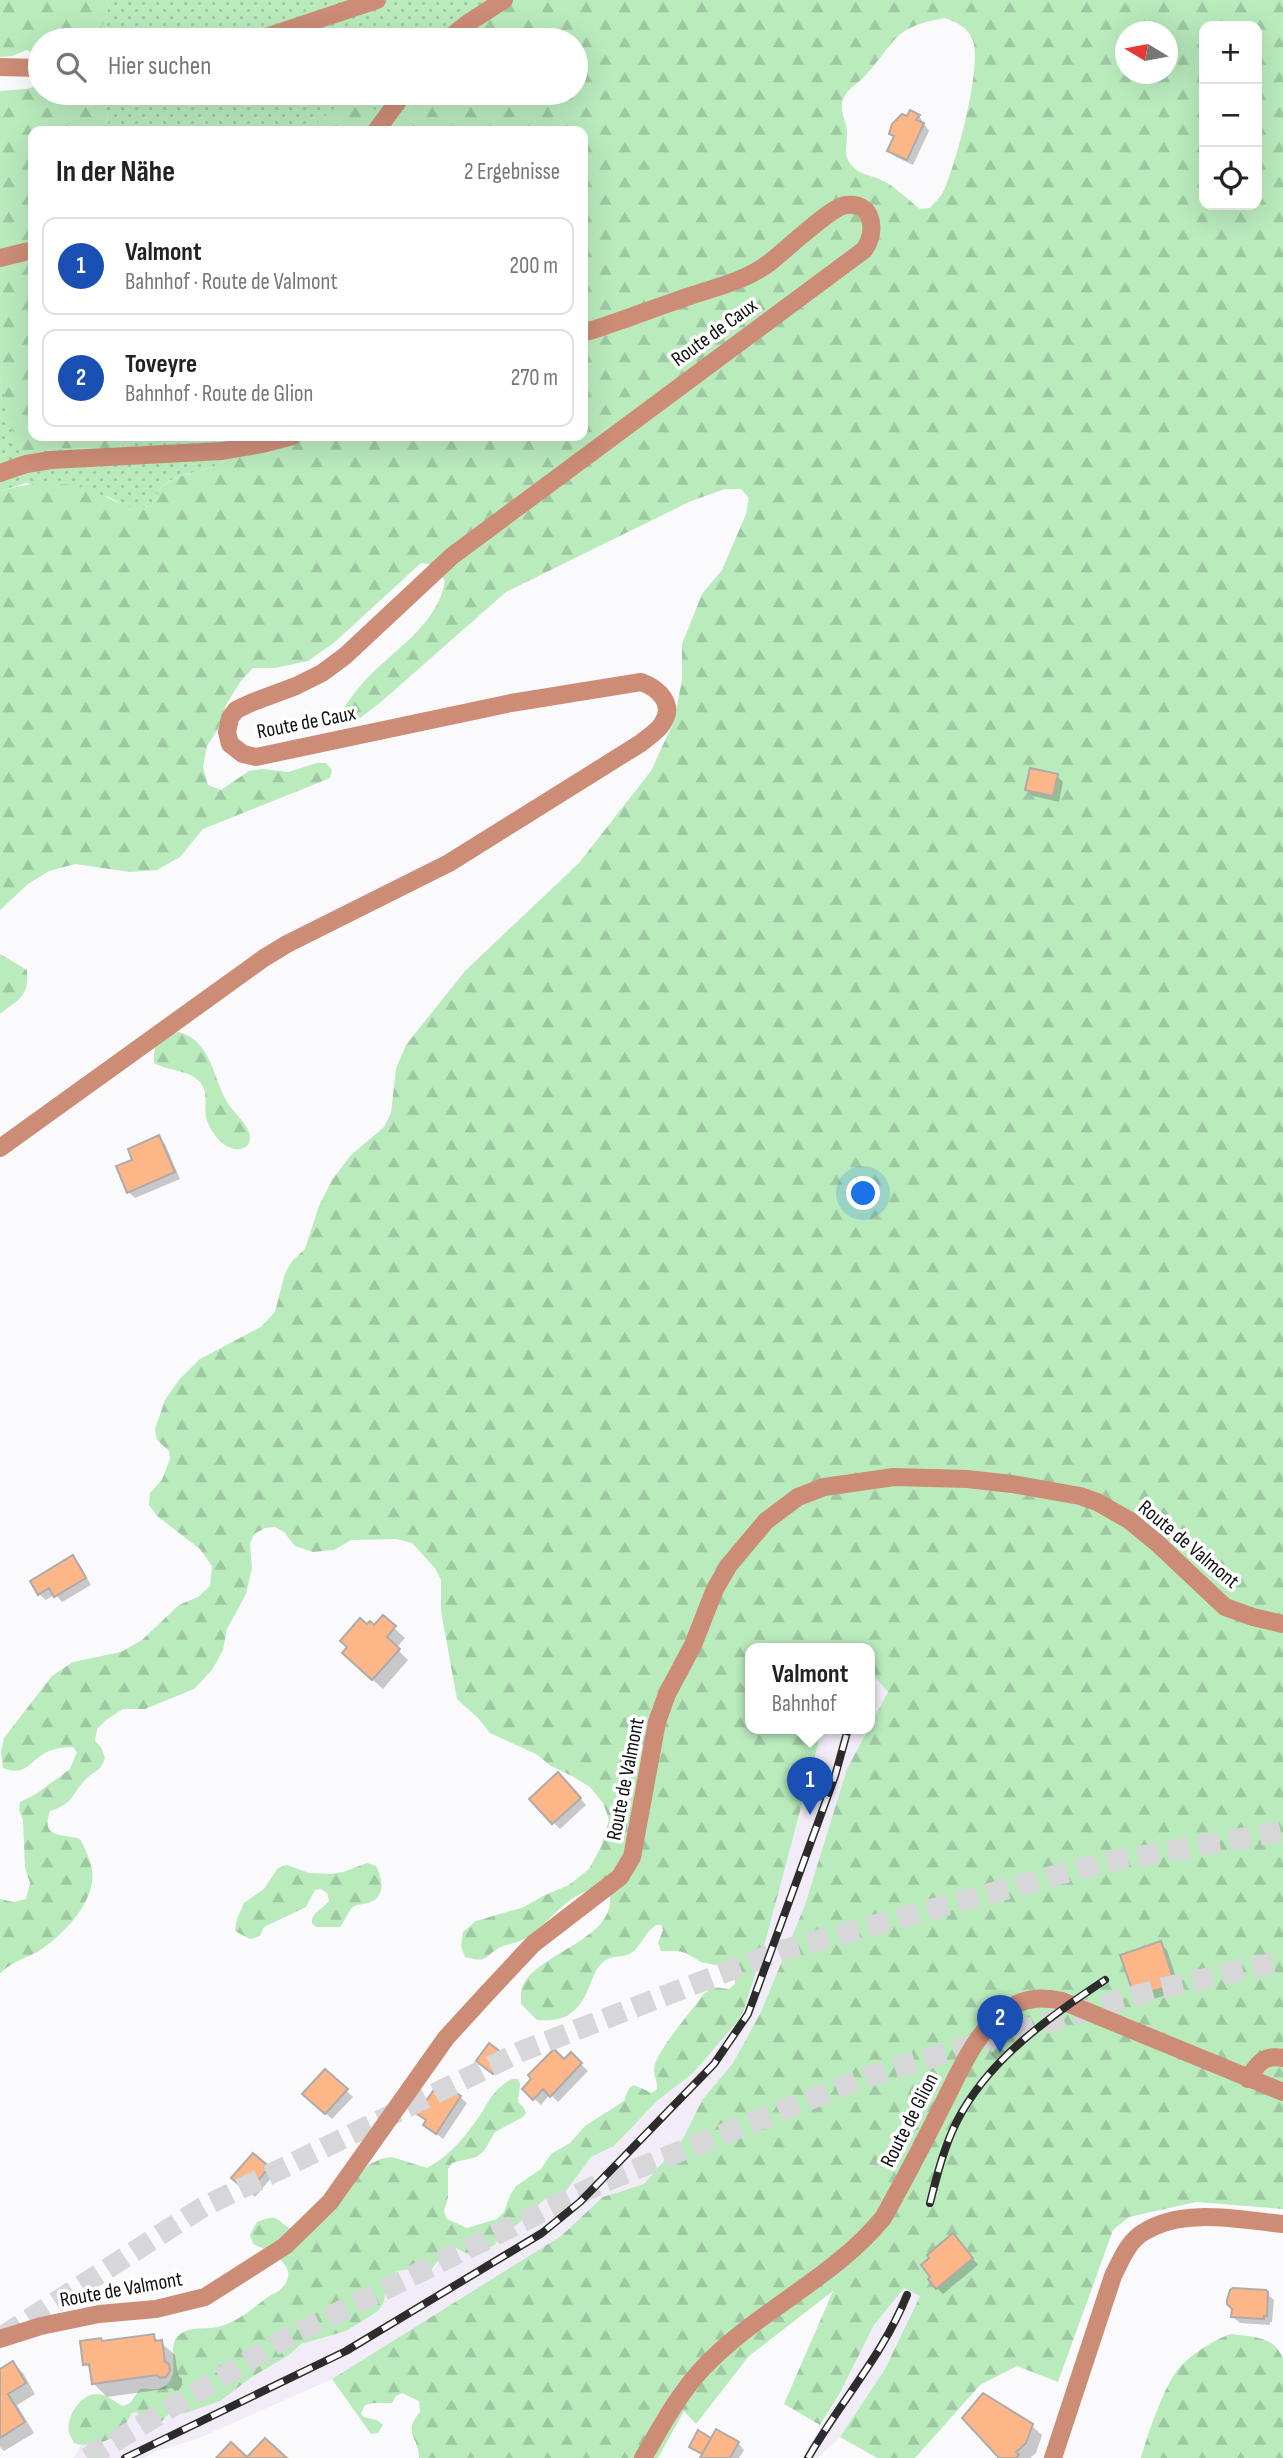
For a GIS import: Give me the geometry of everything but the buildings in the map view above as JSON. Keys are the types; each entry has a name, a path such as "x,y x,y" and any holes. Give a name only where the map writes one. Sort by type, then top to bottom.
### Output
{"street":[{"path":"293,28 377,0"},
{"path":"462,28 504,0"},
{"path":"0,67 28,68"},
{"path":"380,126 395,105"},
{"name":"Route de Caux","path":"0,1148 264,958 449,863 641,743 663,724 667,711 666,701 660,692 641,682 511,703 256,757 243,754 230,744 227,732 230,718 236,710 322,673 345,656 452,556 864,250 872,234 871,218 861,207 838,207 757,272 588,331"},
{"path":"0,258 28,251"},
{"path":"0,473 26,464 51,460 222,451 274,441"},
{"name":"Route de Valmont","path":"0,2339 41,2326 99,2314 156,2309 205,2297 285,2245 330,2202 446,2038 533,1944 620,1877 632,1857 660,1712 693,1645 715,1589 729,1565 765,1521 799,1497 824,1487 894,1478 978,1480 1080,1496 1129,1520 1225,1607 1283,1624"},
{"name":"Route de Glion","path":"643,2458 672,2409 703,2368 734,2339 850,2253 883,2218 970,2052 995,2019 1007,2009 1033,1999 1062,2001 1283,2092"},
{"path":"1248,2079 1261,2061 1272,2056 1283,2059"},
{"path":"1053,2458 1113,2276 1126,2249 1143,2232 1201,2216 1283,2224"}],"shaded area":[{"path":"875,1677 888,1692 875,1717"},
{"path":"821,1734 865,1734 847,1769 805,1905 760,2014 733,2063 702,2100 683,2139 644,2184 603,2197 561,2236 332,2379 197,2439 154,2452 145,2458 74,2458 81,2445 107,2441 132,2413 137,2412 157,2426 169,2414 220,2401 301,2344 346,2331 377,2311 383,2304 390,2279 396,2271 412,2269 426,2274 435,2267 448,2247 471,2256 493,2246 544,2200 566,2191 591,2157 614,2146 657,2101 693,2073 744,2010 766,1939"},
{"path":"904,2288 920,2295 885,2369 840,2437 818,2458 802,2458 841,2393 874,2325"}],"green space":[{"path":"0,0 106,0 109,5 100,28 28,28 28,50 0,57"},
{"path":"106,0 517,0 474,28 100,28 109,5"},
{"path":"517,0 1283,0 1283,2209 1196,2202 1129,2217 1113,2230 1058,2382 1017,2366 980,2385 915,2458 877,2458 840,2437 885,2369 920,2296 904,2288 874,2325 840,2393 820,2425 784,2404 833,2291 749,2356 696,2424 684,2411 658,2458 419,2458 412,2425 420,2412 419,2401 402,2393 396,2396 392,2403 365,2405 361,2413 363,2417 377,2420 383,2425 378,2433 371,2434 332,2379 561,2236 603,2197 644,2184 683,2139 702,2100 733,2063 760,2014 805,1905 847,1769 866,1734 875,1734 875,1716 888,1692 875,1677 875,1643 745,1643 745,1734 821,1734 766,1939 744,2010 737,2022 693,2073 657,2101 614,2146 591,2157 566,2191 544,2200 493,2246 471,2256 448,2247 429,2273 412,2269 396,2271 390,2279 383,2304 378,2311 346,2331 301,2344 220,2401 186,2413 169,2414 157,2426 151,2427 142,2422 137,2412 132,2413 119,2433 104,2441 85,2445 74,2443 69,2432 72,2413 85,2398 101,2394 123,2406 130,2403 140,2389 161,2388 169,2383 172,2376 174,2345 176,2338 182,2333 231,2322 282,2288 287,2280 286,2266 274,2255 253,2244 250,2235 257,2222 274,2218 291,2229 350,2187 368,2165 381,2159 392,2157 427,2168 458,2144 498,2089 512,2079 518,2079 518,2102 526,2113 523,2117 495,2132 484,2151 476,2157 452,2163 448,2169 448,2197 444,2212 447,2219 467,2228 497,2219 504,2212 516,2186 541,2169 551,2154 570,2143 585,2126 624,2101 629,2088 634,2085 652,2093 657,2089 654,2074 656,2060 675,2031 712,1987 729,1989 735,1984 735,1977 720,1966 701,1962 686,1953 661,1951 658,1943 663,1930 661,1925 656,1925 631,1953 609,1958 601,1964 582,2002 572,2012 553,2020 537,2020 521,2004 523,1985 533,1972 590,1934 601,1923 608,1911 610,1897 597,1889 575,1897 540,1928 520,1941 501,1947 478,1960 465,1957 461,1946 463,1932 476,1921 524,1907 569,1885 589,1869 601,1847 609,1819 603,1803 590,1787 551,1766 536,1754 490,1733 457,1699 441,1611 441,1580 435,1568 412,1543 396,1539 351,1540 334,1550 313,1552 295,1546 284,1532 275,1527 265,1528 254,1534 250,1544 252,1568 246,1594 227,1629 223,1650 212,1670 194,1689 145,1709 123,1709 97,1729 95,1741 101,1747 105,1758 101,1766 87,1778 69,1801 50,1811 48,1820 48,1827 55,1834 80,1839 92,1869 90,1892 78,1915 60,1934 42,1949 14,1963 0,1974 0,1899 13,1902 26,1899 30,1883 25,1868 20,1802 36,1794 70,1769 77,1752 73,1747 55,1749 43,1754 23,1769 11,1770 3,1768 1,1752 4,1738 52,1676 73,1662 121,1652 142,1640 179,1605 198,1597 210,1586 212,1566 200,1549 157,1516 149,1505 150,1493 162,1480 170,1459 169,1451 157,1440 155,1429 165,1400 179,1380 200,1359 261,1327 275,1312 285,1273 293,1260 305,1249 319,1206 332,1180 351,1155 384,1127 391,1113 396,1069 406,1045 465,971 579,863 651,771 674,721 682,680 682,644 702,594 722,570 746,514 749,498 741,489 725,489 691,501 506,592 382,701 359,719 346,720 342,711 356,691 423,626 440,598 445,581 433,565 421,563 336,641 308,661 275,668 253,668 240,682 226,705 218,729 207,746 203,767 208,785 221,790 249,771 262,769 288,772 326,763 332,770 330,778 203,829 180,857 157,870 130,872 75,864 49,871 28,884 0,910 0,491 20,486 60,484 81,487 124,505 152,505 159,491 167,483 212,467 228,458 226,441 588,441 588,126 313,126 338,105 370,106 393,123 403,121 413,105 588,105 588,28 474,28","holes":["945,18 968,32 975,54 974,72 961,139 943,193 930,208 920,209 891,186 860,172 849,162 843,99 905,31"]},
{"path":"26,89 28,105 107,105 108,126 28,126 28,441 135,441 111,449 57,448 33,454 21,452 14,435 0,376 0,91"},
{"path":"107,105 338,105 313,126 108,126"},
{"path":"349,105 413,105 403,121 393,123"},
{"path":"0,376 33,454 57,448 111,449 135,441 227,442 228,458 212,467 175,478 159,491 152,505 142,508 128,508 109,497 26,483 0,491"},
{"path":"0,954 27,970 27,979 22,996 0,1014"},
{"path":"179,1032 190,1036 204,1051 226,1100 249,1131 249,1142 245,1147 231,1148 215,1135 206,1117 205,1093 199,1081 189,1074 154,1063 159,1041 167,1035"},
{"path":"367,1863 376,1866 381,1882 380,1893 374,1901 352,1908 340,1927 317,1927 312,1924 315,1914 329,1901 327,1893 321,1889 315,1890 306,1907 264,1927 260,1936 250,1939 235,1931 244,1903 264,1889 278,1868 287,1865 309,1873 331,1874"},
{"path":"1231,2334 1269,2342 1283,2359 1283,2458 1141,2458 1157,2410 1174,2375 1197,2352"}],"tunnel":[{"path":"3,2336 203,2207 522,2051 780,1951 1101,1863 1283,1831"},
{"path":"87,2458 288,2337 601,2183 866,2077 1158,1989 1283,1961"}],"railway":[{"path":"125,2458 346,2351 542,2233 580,2202 714,2064 748,2014 835,1776 847,1734"},
{"path":"930,2203 952,2131 970,2099 986,2078 1022,2041 1105,1980"},
{"path":"808,2458 874,2358 907,2295"}],"place":[{"name":"Valmont","path":"810,1815"},
{"name":"Toveyre","path":"1000,2053"}]}
